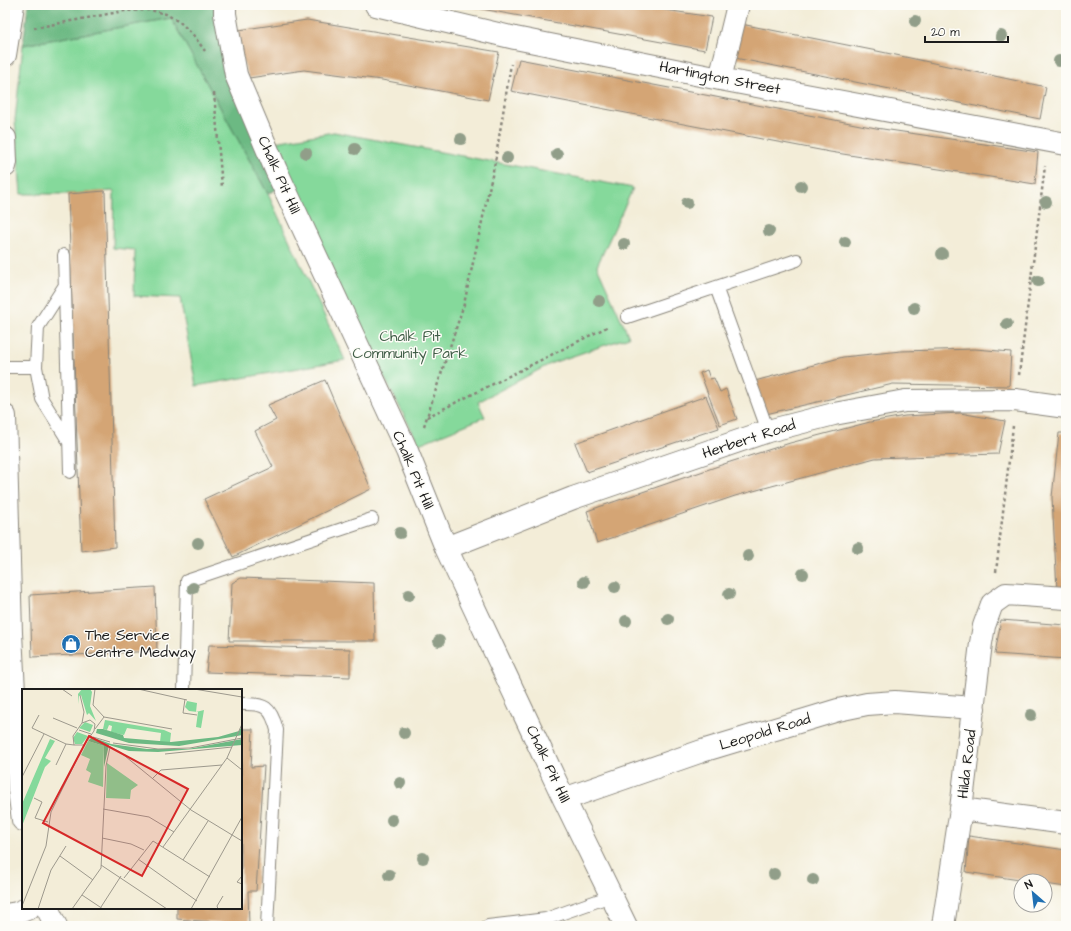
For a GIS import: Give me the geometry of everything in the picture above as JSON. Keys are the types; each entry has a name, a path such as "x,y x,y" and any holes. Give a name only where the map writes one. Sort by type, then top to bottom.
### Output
{"street":[{"name":"Chalk Pit Hill","path":"225,5 226,21 236,74 276,170 407,451 446,548 564,799 626,926"},
{"name":"Hartington Street","path":"376,5 515,38 720,79 1057,143"},
{"path":"720,79 738,5"},
{"path":"5,55 13,8"},
{"path":"5,138 5,166"},
{"name":"Herbert Road","path":"446,548 573,498 768,431 834,414 904,401 1016,400 1066,407"},
{"path":"5,416 7,551 19,706 19,790 22,812"},
{"path":"992,604 1006,594 1066,598"},
{"name":"Hilda Road","path":"943,926 961,809 984,626 992,604"},
{"name":"Leopold Road","path":"564,799 702,751 838,710 866,704 895,702 974,708"},
{"path":"961,809 1066,823"},
{"path":"5,915 17,913 27,909"},
{"path":"48,909 56,926"}],"lane":[{"path":"64,255 70,472"},
{"path":"627,317 797,260"},
{"path":"65,285 38,327 36,367 42,399 69,443"},
{"path":"716,287 768,431"},
{"path":"5,367 36,367"},
{"path":"184,689 187,581 372,519"},
{"path":"242,704 255,703 266,707 273,715 277,730 268,926"},
{"path":"488,926 546,919 611,896"}],"path":[{"path":"8,34 124,11 150,10 166,14 181,23 194,36 205,52"},
{"path":"407,451 419,444 464,304 495,162 515,38"},
{"path":"214,86 222,187"},
{"path":"992,604 1016,400 1057,143"},
{"path":"427,417 627,317"}],"green space":[{"path":"28,5 215,5 277,189 268,194 171,18 23,45"},
{"path":"171,18 268,194 345,360 196,386 180,298 134,296 135,250 113,248 114,191 68,194 21,194 15,120 23,45"},
{"name":"Chalk Pit Community Park","path":"334,132 633,188 597,266 629,337 552,363 478,402 485,417 419,444 276,170 275,142"}],"building":[{"path":"460,5 632,5 712,17 705,50"},
{"path":"307,20 499,52 488,100 382,80 304,70 249,78 232,31"},
{"path":"736,23 1046,87 1040,119 730,57"},
{"path":"519,59 876,128 1038,152 1035,184 830,152 511,91"},
{"path":"105,191 115,547 81,551 68,194"},
{"path":"975,349 1011,352 1009,386 893,384 766,414 755,381 843,357 901,351"},
{"path":"707,370 710,379 714,378 720,392 726,389 737,419 720,425 700,373"},
{"path":"325,380 371,489 233,557 204,499 273,467 255,431 276,420 268,405"},
{"path":"706,396 719,428 587,472 575,443"},
{"path":"960,413 1005,421 998,454 875,458 735,496 597,543 587,511 790,443 870,422 905,416"},
{"path":"1059,433 1066,433 1066,589 1057,590 1052,497"},
{"path":"241,578 374,583 375,641 229,641 232,583"},
{"path":"155,587 157,651 32,657 30,595"},
{"path":"1001,620 1066,625 1066,659 995,654"},
{"path":"209,645 350,649 350,677 206,672"},
{"path":"242,729 253,729 251,767 264,766 256,891 248,891 249,925 177,919 177,909 242,909"},
{"path":"969,836 1066,850 1066,887 1053,885 1053,873 1013,873 1013,879 966,872"}],"place":[{"name":"The Service Centre Medway","path":"71,644"}]}
